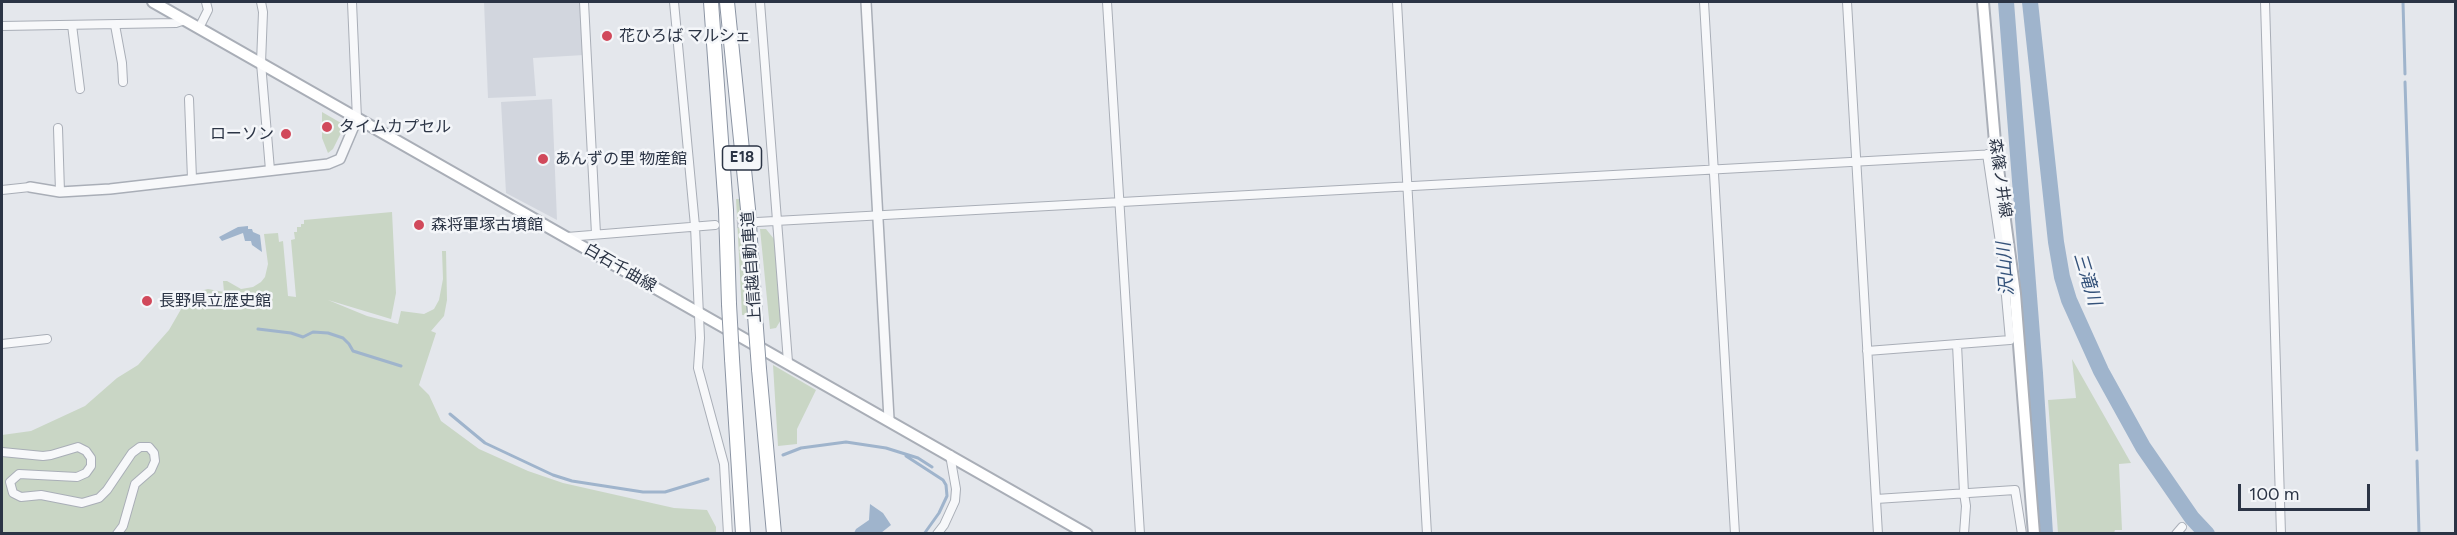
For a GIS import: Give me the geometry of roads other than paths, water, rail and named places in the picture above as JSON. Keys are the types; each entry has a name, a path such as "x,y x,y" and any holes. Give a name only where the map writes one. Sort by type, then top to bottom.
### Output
{"highway":[{"name":"上信越自動車道","path":"711,2 726,210 729,304 743,534"},
{"name":"上信越自動車道","path":"727,2 748,209 774,534"}],"main road":[{"name":"白石千曲線","path":"153,2 889,419 1087,534"},
{"name":"森篠ノ井線","path":"1983,2 1991,154 2015,294 2034,534"}],"street":[{"path":"199,28 208,10 206,2"},
{"path":"261,2 263,12 261,63 270,170"},
{"path":"2,190 30,187 60,192 110,189 328,164 340,159 357,119 352,2"},
{"path":"584,2 596,234"},
{"path":"674,2 695,226 700,338 698,368 724,464 728,534"},
{"path":"760,2 788,362"},
{"path":"866,2 889,419"},
{"path":"1107,2 1140,534"},
{"path":"1397,2 1427,534"},
{"path":"1704,2 1735,534"},
{"path":"1847,2 1878,534"},
{"path":"2265,2 2281,534"},
{"path":"2,26 114,25 185,20"},
{"path":"72,25 80,89"},
{"path":"114,25 122,63 123,82"},
{"path":"189,99 192,179"},
{"path":"57,128 60,192"},
{"path":"757,222 1991,154 2010,340 1867,351"},
{"path":"567,237 715,225"},
{"path":"2,344 47,339"},
{"path":"1957,344 1966,506 1964,534"},
{"path":"2,452 43,456 78,447 86,451 91,458 91,466 86,473 77,477 19,474 10,482 13,493 21,497 41,495 82,503 99,498 132,453 140,447 149,447 154,453 155,461 151,470 135,484 123,526 117,534"},
{"path":"937,534 944,525 955,501 957,489 950,455"},
{"path":"1876,499 2015,490 2022,534"},
{"path":"2176,534 2178,528 2182,527"}],"water":[{"path":"248,226 248,229 260,235 262,252 252,245 251,241 245,241 243,233 222,241 219,237 238,227"},
{"path":"870,504 883,513 891,525 881,533 854,533 869,520"}],"waterway":[{"name":"沢山川","path":"2006,2 2045,534"},
{"name":"三滝川","path":"2030,2 2056,242 2062,277 2069,300 2101,371 2143,447 2192,518 2207,534"},
{"path":"2403,2 2405,74"},
{"path":"2405,82 2417,450"},
{"path":"258,329 291,333 303,337 313,332 328,333 343,338 353,351 401,366"},
{"path":"450,414 485,443 553,475 572,481 643,492 665,492 708,479"},
{"path":"783,455 801,448 846,442 886,448 918,458 932,467"},
{"path":"906,456 943,480 946,485 947,496 939,513 924,534"},
{"path":"2417,461 2419,534"}],"tunnel":[{"path":"725,225 752,223"}],"place":[{"name":"花ひろば マルシェ","path":"607,36"},
{"name":"タイムカプセル","path":"327,127"},
{"name":"ローソン","path":"286,134"},
{"name":"あんずの里 物産館","path":"543,159"},
{"name":"森将軍塚古墳館","path":"419,225"},
{"name":"長野県立歴史館","path":"147,301"}]}
